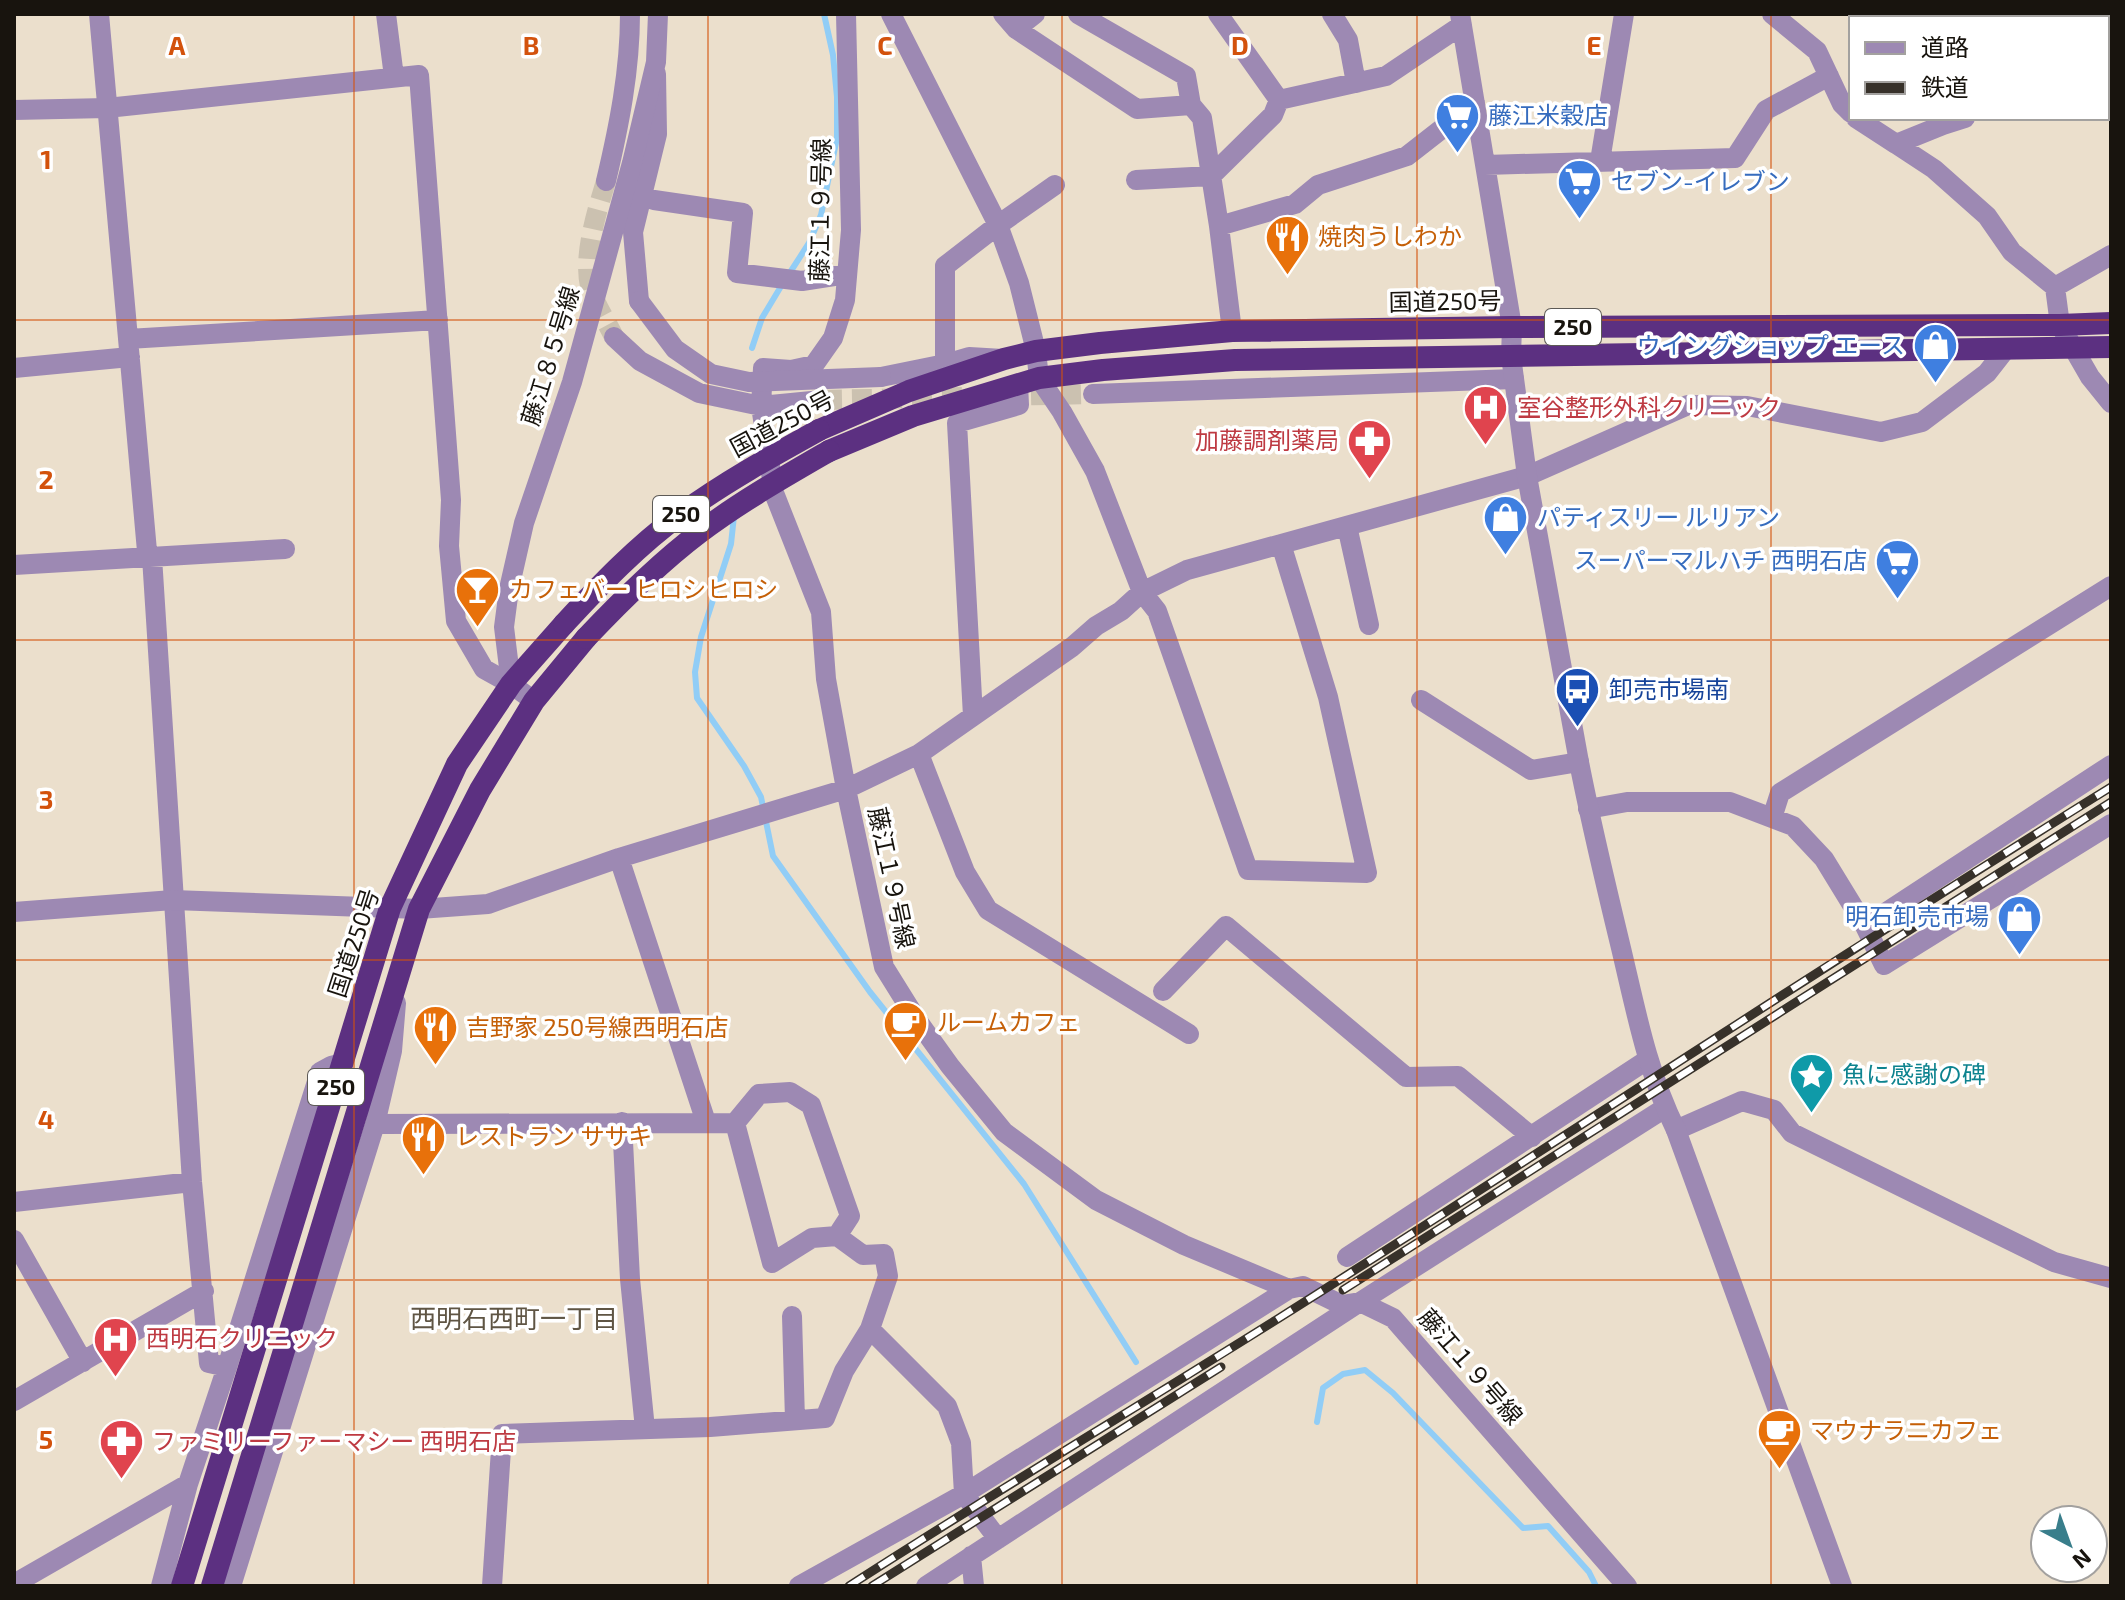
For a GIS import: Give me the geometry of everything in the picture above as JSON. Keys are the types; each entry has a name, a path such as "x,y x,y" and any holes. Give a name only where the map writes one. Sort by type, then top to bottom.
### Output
{"highway":[{"name":"国道250号","path":"182,1586 390,908 457,764 511,684 610,575 679,515 749,469 819,430 909,391 1004,359 1036,351 1100,343 1232,331 2111,323"},
{"name":"国道250号","path":"212,1586 419,909 480,790 534,701 586,638 629,593 697,534 760,491 829,451 913,416 1029,381 1103,370 1235,360 2111,347"}],"street":[{"path":"99,14 147,551 152,557 192,1182 209,1363 227,1367"},
{"path":"386,14 394,77"},
{"path":"606,181 622,112 630,14"},
{"name":"藤江８５号線","path":"511,684 504,627 509,589 524,523 572,382 632,163 656,62 658,14"},
{"name":"藤江１９号線","path":"846,14 851,230 845,300 833,338 814,365 791,370 763,368 761,406 774,493 821,612 826,679 884,967 950,1066 1004,1132 1096,1200 1184,1245 1289,1289 1303,1286 1342,1305 1360,1302 1393,1318 1627,1586"},
{"path":"891,14 998,225 1019,283 1036,351 1019,405 957,423 973,716"},
{"path":"1010,22 1035,14"},
{"path":"1078,14 1186,76 1191,105 1202,118 1232,331"},
{"path":"1218,14 1279,100"},
{"path":"1332,14 1348,40 1356,83"},
{"path":"1600,161 1624,14"},
{"path":"1772,14 1817,51 1842,104 1849,111"},
{"path":"1279,100 1386,76 1461,19 1512,327 1511,356 1527,476 1588,809 1647,1060 1676,1130 1842,1586"},
{"path":"1010,22 1137,109 1191,105"},
{"path":"656,62 657,134 633,232 639,301 675,349 711,374 749,382 881,377 969,357 1004,359"},
{"path":"14,110 107,108 419,75 451,500 449,546 456,621 484,669 534,701"},
{"path":"1485,165 1735,158 1766,110 1829,76"},
{"path":"1136,180 1211,176 1273,115 1279,100"},
{"path":"1219,226 1295,204 1318,185 1407,156 1475,103"},
{"path":"1859,120 1934,169 1987,216 2012,252 2055,287 2060,325 2090,377 2111,403"},
{"path":"1896,144 1942,121"},
{"path":"945,364 945,266 1055,185"},
{"path":"654,200 743,213 737,273 802,281 847,274"},
{"path":"2055,287 2111,255"},
{"path":"14,368 129,348 438,320"},
{"path":"614,337 640,361 699,393 761,406 822,400"},
{"path":"14,912 173,900 419,909 488,904 619,858 846,789 919,754 1072,647 1142,592 1187,570 1527,476 1688,405 1747,406 1881,432 1922,422 1987,373 2005,350"},
{"path":"1093,394 1514,379"},
{"path":"1029,381 1062,412 1095,471 1142,592 1157,611 1248,870 1367,873 1328,697 1281,544"},
{"path":"1347,526 1369,625"},
{"path":"14,565 285,549"},
{"path":"1772,818 1780,793 2111,586"},
{"path":"1421,700 1531,770 1579,762"},
{"path":"919,754 965,872 988,910 1189,1034"},
{"path":"1865,926 2111,765"},
{"path":"1588,809 1627,802 1730,802 1793,826 1824,859 1865,926 1884,965 2111,824"},
{"path":"619,858 706,1122"},
{"path":"1163,991 1226,926 1406,1077 1458,1076 1532,1137"},
{"path":"231,1586 375,1124 392,1051 399,972"},
{"path":"1347,1257 1647,1060"},
{"path":"161,1586 188,1484 320,1072 343,1063"},
{"path":"735,1123 759,1094 790,1092 811,1105 850,1216 837,1236"},
{"path":"1676,1130 1742,1101 1774,1110 1792,1133 2054,1262 2111,1278"},
{"path":"926,1586 1360,1302 1665,1108"},
{"path":"622,1122 630,1279 645,1429"},
{"path":"375,1124 735,1123"},
{"path":"492,1586 502,1434 710,1427 825,1418 844,1371 870,1329 888,1276 884,1254 863,1255 837,1236 812,1238 772,1263 735,1123"},
{"path":"14,1202 192,1182"},
{"path":"14,1240 83,1362"},
{"path":"799,1586 964,1494 1289,1289"},
{"path":"14,1401 204,1291"},
{"path":"792,1316 795,1420"},
{"path":"870,1329 947,1406 961,1443 964,1494 998,1539"},
{"path":"14,1584 188,1484"},
{"path":"971,1556 974,1586"}],"waterway":[{"path":"789,274 809,243 821,215 837,138 833,55 824,14"},
{"path":"752,348 762,318 783,283"},
{"path":"734,516 731,544 701,637 695,672 697,698 744,766 761,797 773,856 870,992 1024,1184 1136,1362"},
{"path":"1317,1422 1323,1388 1343,1374 1365,1370 1393,1393 1523,1528 1548,1526 1589,1572 1596,1586"}],"tunnel":[{"path":"606,181 592,233 588,274 594,298 614,337"},
{"path":"1001,396 1093,394"},
{"path":"822,400 965,397"}],"railway":[{"path":"849,1586 1276,1320 2111,787"},
{"path":"1343,1290 2111,802"},
{"path":"872,1586 1221,1367"}],"place":[{"name":"藤江米穀店","path":"1457,155"},
{"name":"セブン-イレブン","path":"1580,221"},
{"name":"焼肉うしわか","path":"1287,276"},
{"name":"ウイングショップ エース","path":"1936,385"},
{"name":"室谷整形外科クリニック","path":"1486,447"},
{"name":"加藤調剤薬局","path":"1370,480"},
{"name":"パティスリー ルリアン","path":"1506,557"},
{"name":"スーパーマルハチ 西明石店","path":"1898,600"},
{"name":"カフェバー ヒロシヒロシ","path":"478,629"},
{"name":"卸売市場南","path":"1578,729"},
{"name":"明石卸売市場","path":"2020,956"},
{"name":"ルームカフェ","path":"906,1062"},
{"name":"吉野家 250号線西明石店","path":"435,1067"},
{"name":"魚に感謝の碑","path":"1811,1114"},
{"name":"レストラン ササキ","path":"424,1176"},
{"name":"西明石クリニック","path":"115,1378"},
{"name":"マウナラニカフェ","path":"1779,1470"},
{"name":"ファミリーファーマシー 西明石店","path":"121,1481"}],"district":[{"name":"西明石西町一丁目","path":"514,1319"}]}
